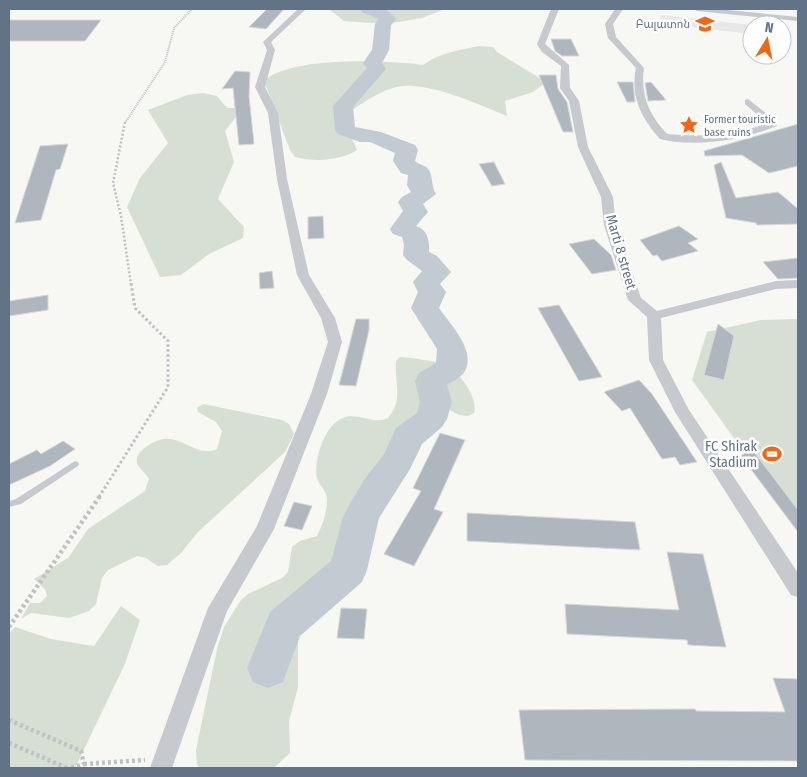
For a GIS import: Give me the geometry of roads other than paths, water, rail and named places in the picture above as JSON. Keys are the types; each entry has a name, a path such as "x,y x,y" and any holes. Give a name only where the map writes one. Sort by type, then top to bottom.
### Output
{"street":[{"path":"162,764 218,608 265,528 319,394 335,342 328,318 303,275 282,179 273,113 260,87 270,50 267,42 302,9"},
{"name":"Marti 8 street","path":"555,9 541,44 544,50 565,65 565,88 574,101 583,147 607,196 610,225 634,300 654,316"},
{"path":"619,9 610,24 612,38 640,68 636,90 647,115 664,137 685,140 716,137 762,129 774,124 748,102"},
{"path":"697,9 798,19"},
{"path":"798,284 776,285 654,316 656,360 683,412 798,588"}],"lane":[{"path":"9,504 18,502 75,464"}],"waterway":[{"path":"268,668 284,625 348,570 361,517 376,490 398,460 408,437 431,419 436,402 430,381 451,368 452,349 425,308 432,292 426,282 438,272 428,262 416,255 417,245 413,233 402,229 407,220 416,212 410,202 424,194 419,185 419,172 409,168 404,161 407,150 391,145 374,136 360,136 345,130 343,106 369,75 377,69 372,63 380,50 383,24 389,19 382,13 368,9"}],"place":[{"name":"Բալատոն","path":"705,24"},
{"name":"Former touristic base ruins","path":"689,125"},
{"name":"FC Shirak Stadium","path":"772,454"}]}
